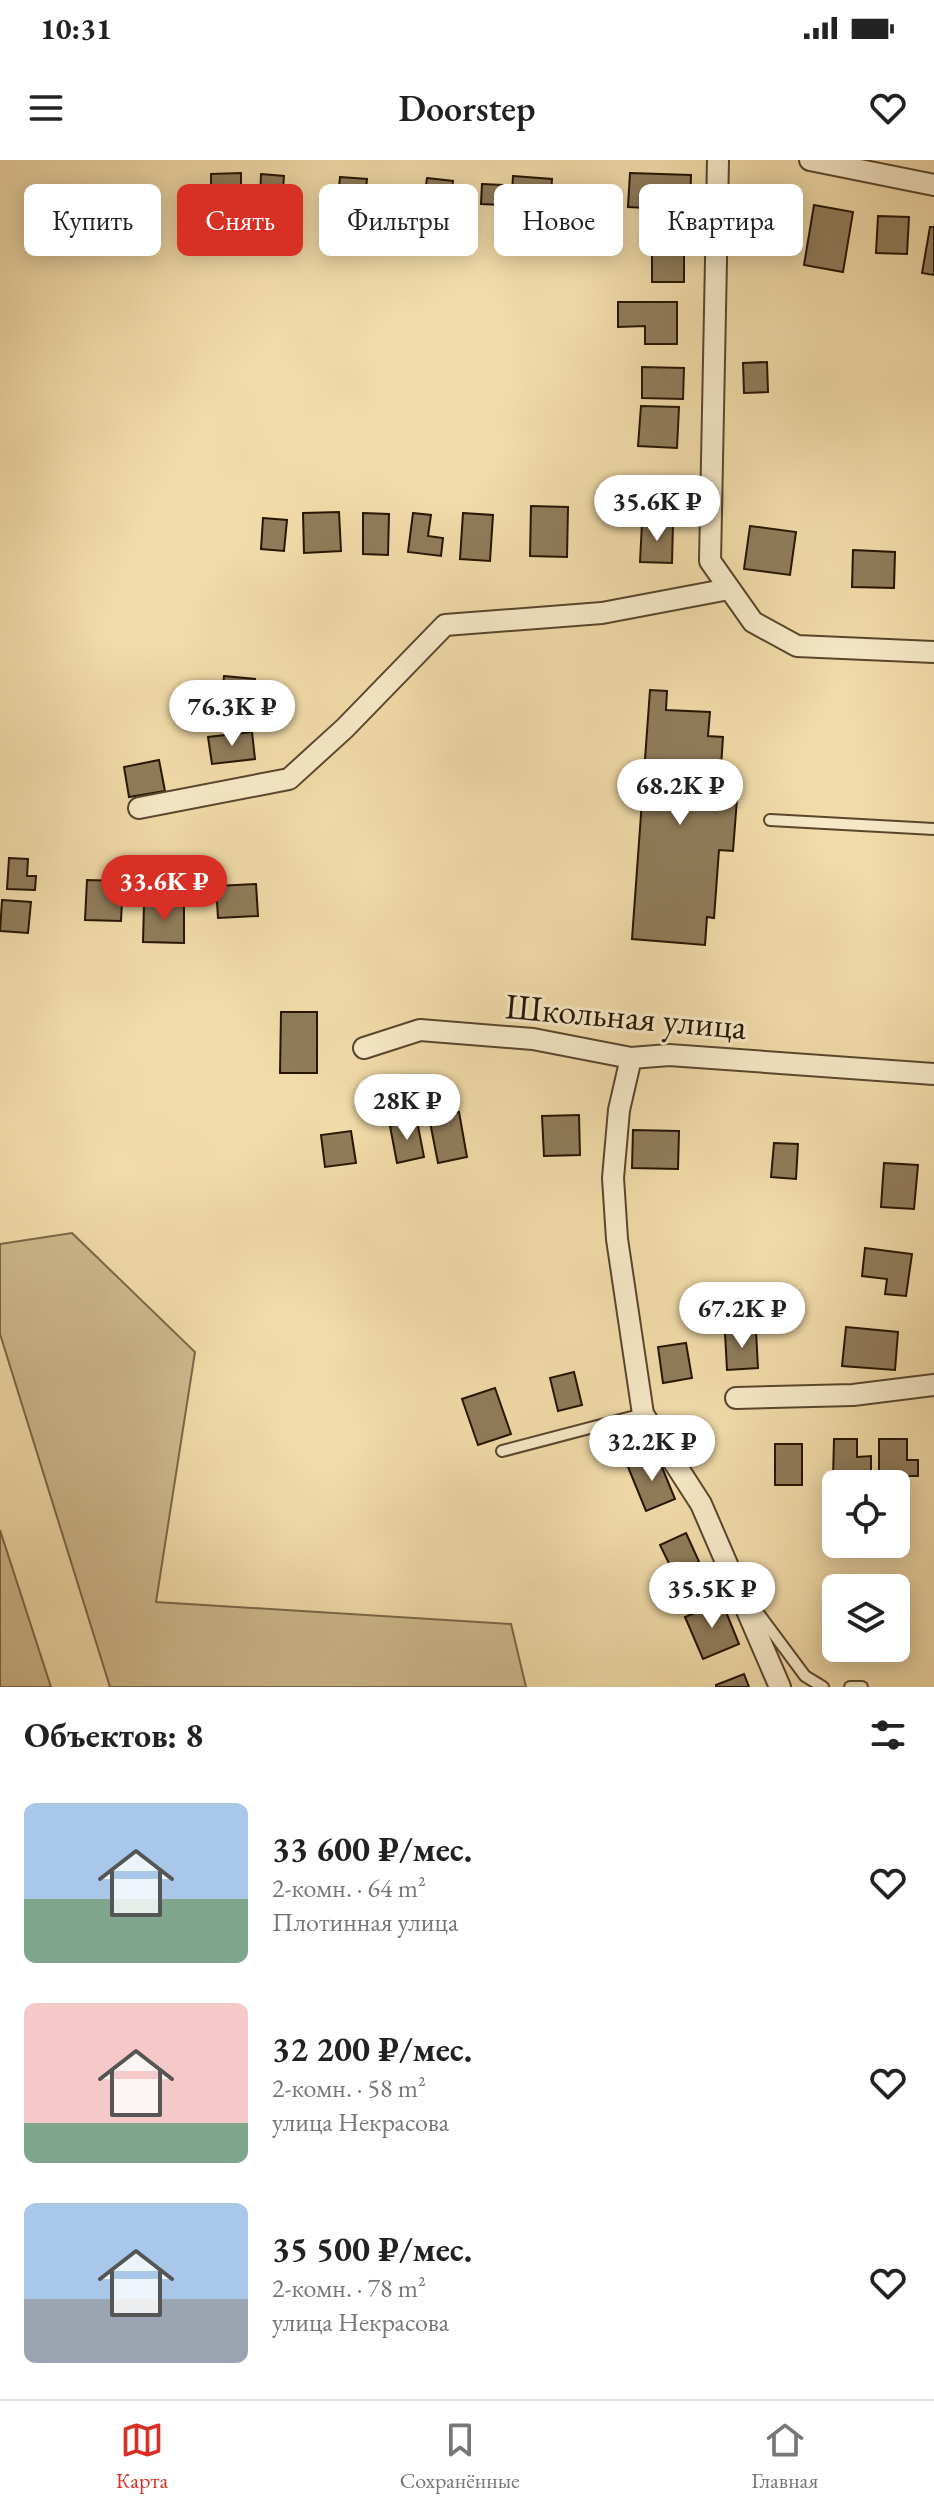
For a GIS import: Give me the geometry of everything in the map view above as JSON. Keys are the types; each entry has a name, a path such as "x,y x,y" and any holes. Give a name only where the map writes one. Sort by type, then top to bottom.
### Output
{"street":[{"path":"718,160 710,561 753,622 797,646 934,652"},
{"path":"810,160 934,185"},
{"path":"139,808 289,779 345,728 445,625 602,613 729,589"},
{"name":"Школьная улица","path":"364,1048 420,1030 533,1039 631,1058 669,1055 934,1074"},
{"path":"631,1058 619,1110 613,1178 617,1239 643,1414 701,1504 780,1687"},
{"path":"736,1398 853,1395 934,1385"}],"lane":[{"path":"770,820 934,829"},
{"path":"502,1451 643,1414"},
{"path":"733,1579 805,1676 823,1687"},
{"path":"850,1687 862,1687"}],"shaded area":[{"path":"72,1233 195,1352 156,1602 511,1624 526,1687 110,1687 0,1334 0,1244"},
{"path":"0,1530 51,1687 0,1687"}],"building":[{"path":"241,173 241,184 211,184 211,174"},
{"path":"630,173 691,175 691,184 639,184 639,208 628,207"},
{"path":"261,174 284,176 283,184 261,184"},
{"path":"513,176 552,179 552,184 513,184"},
{"path":"340,177 367,179 367,184 339,184"},
{"path":"427,178 453,181 453,184 426,184"},
{"path":"482,184 494,185 494,205 481,204"},
{"path":"814,205 853,212 843,272 804,265"},
{"path":"878,216 909,217 907,254 876,253"},
{"path":"930,227 934,227 934,275 922,273"},
{"path":"652,256 684,256 684,282 652,282"},
{"path":"618,302 677,302 677,344 645,344 645,326 618,327"},
{"path":"767,362 768,392 744,393 743,363"},
{"path":"642,367 684,368 683,399 642,398"},
{"path":"641,406 679,407 677,448 638,446"},
{"path":"531,506 568,507 567,557 530,556"},
{"path":"339,512 341,551 304,553 303,513"},
{"path":"363,513 389,514 388,555 363,554"},
{"path":"413,513 431,515 428,536 443,538 441,556 408,552"},
{"path":"463,513 493,515 490,561 460,559"},
{"path":"263,518 287,520 284,551 261,549"},
{"path":"642,523 673,523 672,563 640,562"},
{"path":"750,526 796,532 790,575 744,569"},
{"path":"853,550 895,552 894,588 852,587"},
{"path":"224,676 255,679 252,707 221,704"},
{"path":"650,690 667,691 666,710 710,712 708,736 723,737 719,797 737,799 733,851 719,850 714,918 707,917 705,945 632,939"},
{"path":"252,732 255,759 212,764 208,737"},
{"path":"159,760 165,791 129,797 124,767"},
{"path":"9,858 28,859 27,876 36,876 35,890 7,889"},
{"path":"87,880 123,881 121,921 85,920"},
{"path":"256,884 258,916 218,918 216,886"},
{"path":"2,900 31,902 28,933 0,931"},
{"path":"144,904 184,904 184,943 143,942"},
{"path":"281,1012 317,1012 317,1073 280,1073"},
{"path":"459,1112 467,1157 438,1163 429,1117"},
{"path":"579,1115 580,1155 544,1156 542,1116"},
{"path":"417,1121 424,1157 397,1163 390,1126"},
{"path":"633,1130 679,1131 678,1169 632,1168"},
{"path":"351,1131 356,1163 325,1167 321,1135"},
{"path":"774,1143 798,1144 796,1179 771,1177"},
{"path":"884,1163 918,1165 914,1209 881,1207"},
{"path":"865,1248 912,1254 906,1296 885,1294 887,1279 862,1276"},
{"path":"846,1327 898,1332 895,1370 842,1366"},
{"path":"756,1331 758,1368 727,1370 725,1333"},
{"path":"686,1343 692,1378 663,1383 658,1347"},
{"path":"574,1372 582,1405 558,1411 550,1378"},
{"path":"495,1388 511,1434 478,1445 462,1399"},
{"path":"834,1439 857,1439 857,1457 871,1456 871,1470 833,1470"},
{"path":"879,1439 907,1439 907,1460 918,1460 918,1476 910,1476 910,1470 879,1470"},
{"path":"775,1444 802,1444 802,1485 775,1485"},
{"path":"657,1455 675,1499 646,1511 628,1467"},
{"path":"686,1533 701,1566 676,1578 660,1545"},
{"path":"722,1602 739,1644 703,1659 685,1617"},
{"path":"744,1674 749,1687 716,1687 716,1685"}]}
